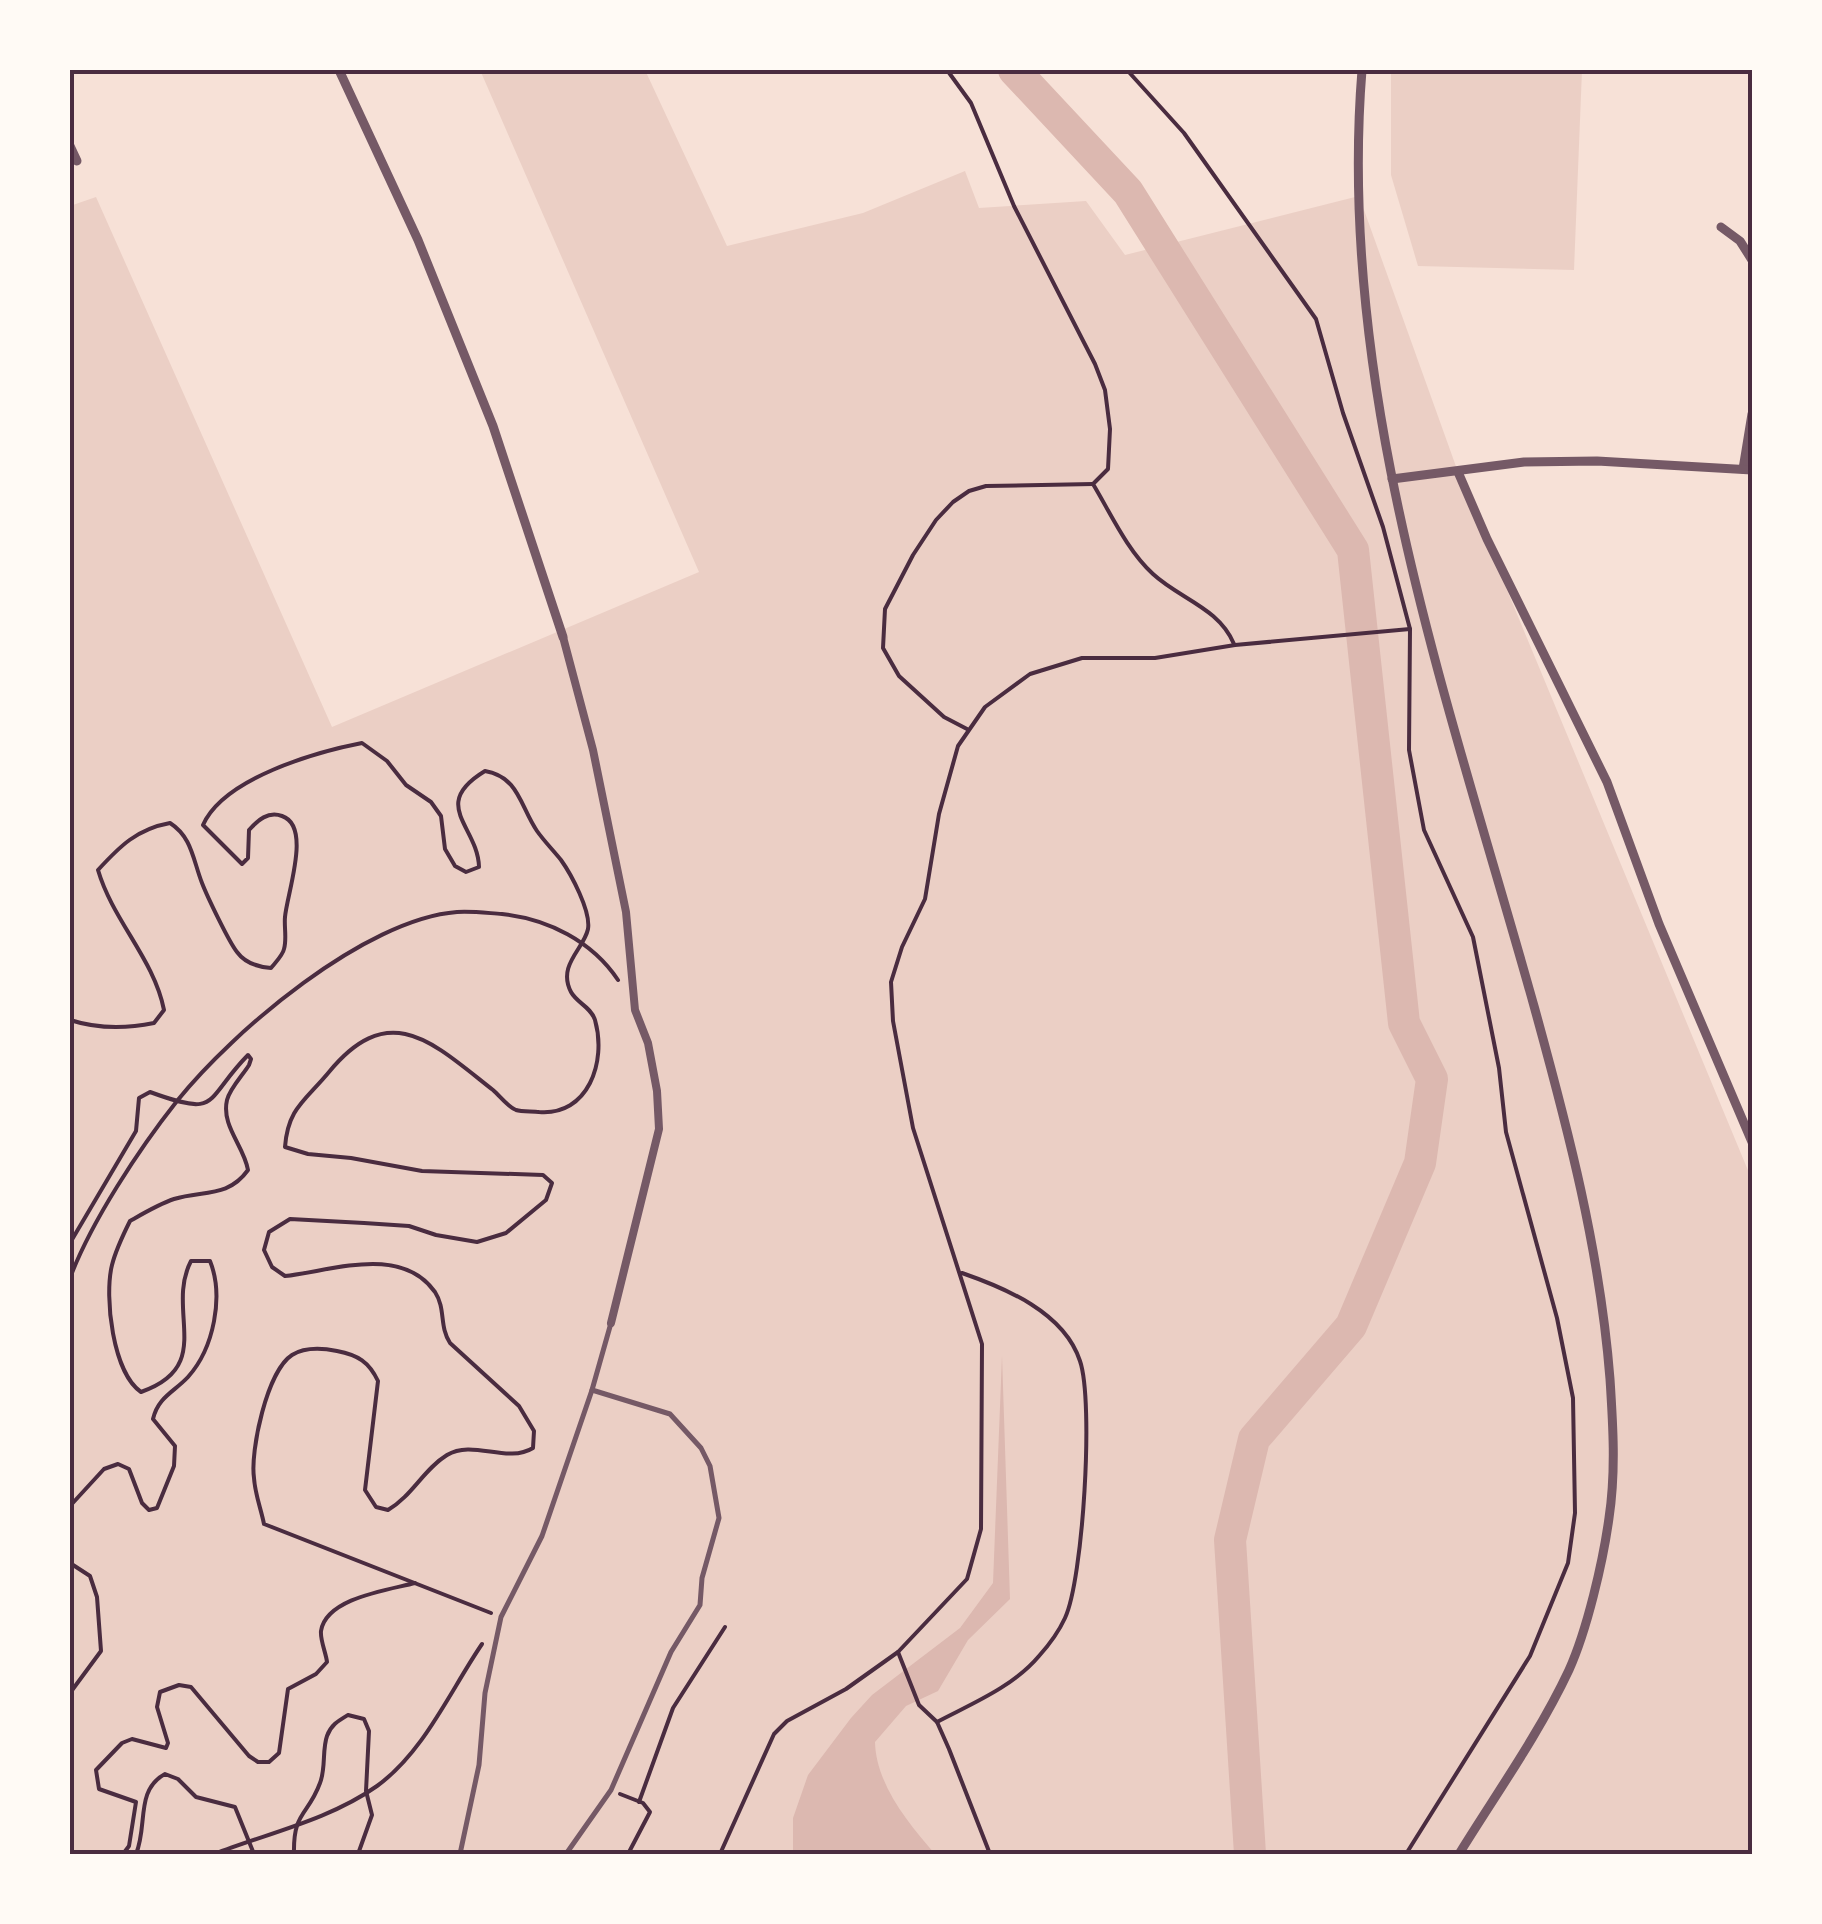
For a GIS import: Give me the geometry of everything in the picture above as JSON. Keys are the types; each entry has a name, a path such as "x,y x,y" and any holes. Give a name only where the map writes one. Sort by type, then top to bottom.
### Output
{"street":[{"path":"339,70 418,240 493,426 563,638 608,822 626,912 635,1010 648,1043 657,1091 659,1129 612,1324"},
{"path":"1362,70 1359,196 1380,410 1392,479 1422,610 1584,1195 1607,1337 1614,1431 1608,1528 1570,1668 1460,1854"},
{"path":"70,146 77,161"},
{"path":"1721,227 1740,241 1752,260"},
{"path":"1392,479 1524,462 1597,461 1748,469 1752,414"},
{"path":"1458,472 1607,782 1659,924 1752,1142"}],"lane":[{"path":"460,1854 479,1765 484,1693 501,1616 542,1536 612,1324"},
{"path":"566,1854 611,1790 671,1652 700,1605 702,1578 720,1518 710,1466 701,1448 670,1414 592,1390"}],"path":[{"path":"947,70 971,103 1014,206 1100,377 1110,429 1108,469 1094,484 986,486 953,502 913,555 885,609 883,648 899,676 944,717 969,730"},
{"path":"1127,70 1184,133 1316,319 1343,412 1384,527 1410,629 1409,750 1424,830 1473,936 1499,1068 1506,1132 1557,1318 1572,1398 1575,1513 1568,1563 1530,1656 1406,1854"},
{"path":"1094,484 1132,549 1154,576 1200,604 1229,631 1235,645"},
{"path":"720,1854 774,1734 787,1721 846,1689 898,1652 967,1579 981,1529 982,1344 913,1128 893,1022 890,982 924,900 958,746 984,707 1030,674 1082,658 1154,658 1235,645 1410,629"},
{"path":"70,1020 88,1026 127,1028 154,1023 164,1010 158,984 120,923 98,870 123,842 151,826 170,823 182,830 202,884 238,954 256,966 271,968 284,951 284,916 298,839 294,825 286,816 271,814 258,820 249,830 248,858 242,864 203,825 208,814 270,770 312,753 362,743 387,761 406,785 431,802 441,816 445,849 454,866 466,872 479,867 479,857 461,822 458,803 466,783 485,772 500,774 517,792 537,832 578,884 588,929 568,968 567,981 572,996 586,1005 595,1018 597,1048 592,1082 580,1101 554,1113 516,1110 413,1034 373,1034 346,1051 287,1120 285,1147 308,1154 422,1172 543,1175 552,1183 546,1200 506,1232 477,1242 436,1236 409,1226 290,1219 270,1232 264,1250 272,1267 285,1276 385,1263 412,1270 433,1289 443,1306 442,1331 450,1343 519,1406 534,1432 533,1448 521,1455 468,1450 448,1454 402,1502 388,1510 376,1507 365,1490 378,1381 371,1366 358,1356 332,1350 305,1349 288,1357 273,1380 257,1436 253,1476 264,1524 501,1616 412,1750 386,1778 325,1814 214,1854"},
{"path":"70,1278 110,1201 178,1100 274,1007 324,969 400,927 454,912 540,920 580,942 608,966 620,983"},
{"path":"70,1243 136,1131 139,1098 150,1092 192,1107 205,1104 248,1055 252,1060 227,1098 226,1119 246,1157 248,1170 230,1188 216,1194 176,1198 130,1221 111,1269 109,1306 119,1355 130,1384 141,1392 157,1386 177,1369 186,1350 182,1328 185,1273 191,1262 210,1261 215,1275 216,1308 207,1346 189,1376 156,1405 153,1419 175,1446 174,1466 157,1508 149,1510 142,1503 128,1469 118,1464 104,1469 70,1506"},
{"path":"936,1722 999,1689 1038,1658 1066,1617 1082,1535 1086,1417 1080,1360 1060,1328 1010,1290 959,1272"},
{"path":"70,1563 90,1576 97,1596 101,1651 70,1693"},
{"path":"123,1854 129,1846 136,1802 99,1789 96,1770 132,1738 166,1748 168,1743 157,1707 160,1692 178,1684 191,1687 248,1756 258,1762 269,1762 279,1753 288,1689 316,1674 327,1662 320,1633 331,1611 342,1603 415,1583"},
{"path":"639,1802 674,1708 724,1626"},
{"path":"898,1652 919,1705 936,1722 990,1854"},
{"path":"294,1854 294,1825 320,1784 326,1739 334,1724 348,1715 364,1719 369,1731 366,1792 372,1816 358,1854"},
{"path":"136,1854 145,1795 153,1781 165,1774 178,1779 196,1797 236,1807 254,1854"},
{"path":"611,1790 639,1802 650,1812 628,1854"}],"shaded area":[{"path":"480,70 645,70 727,246 863,213 965,171 979,208 1086,201 1125,255 1359,196 1458,472 1752,1180 1752,1854 70,1854 70,206 96,197 332,727 699,572"},
{"path":"1391,70 1582,70 1574,270 1418,266 1391,175"},
{"path":"1002,1356 1010,1599 968,1640 938,1691 906,1706 875,1742 887,1788 935,1854 793,1854 793,1818 808,1775 872,1695 960,1628 993,1583"}],"waterway":[{"path":"1014,70 1128,192 1353,550 1404,1023 1432,1079 1420,1163 1351,1326 1254,1439 1230,1540 1250,1854"}]}
